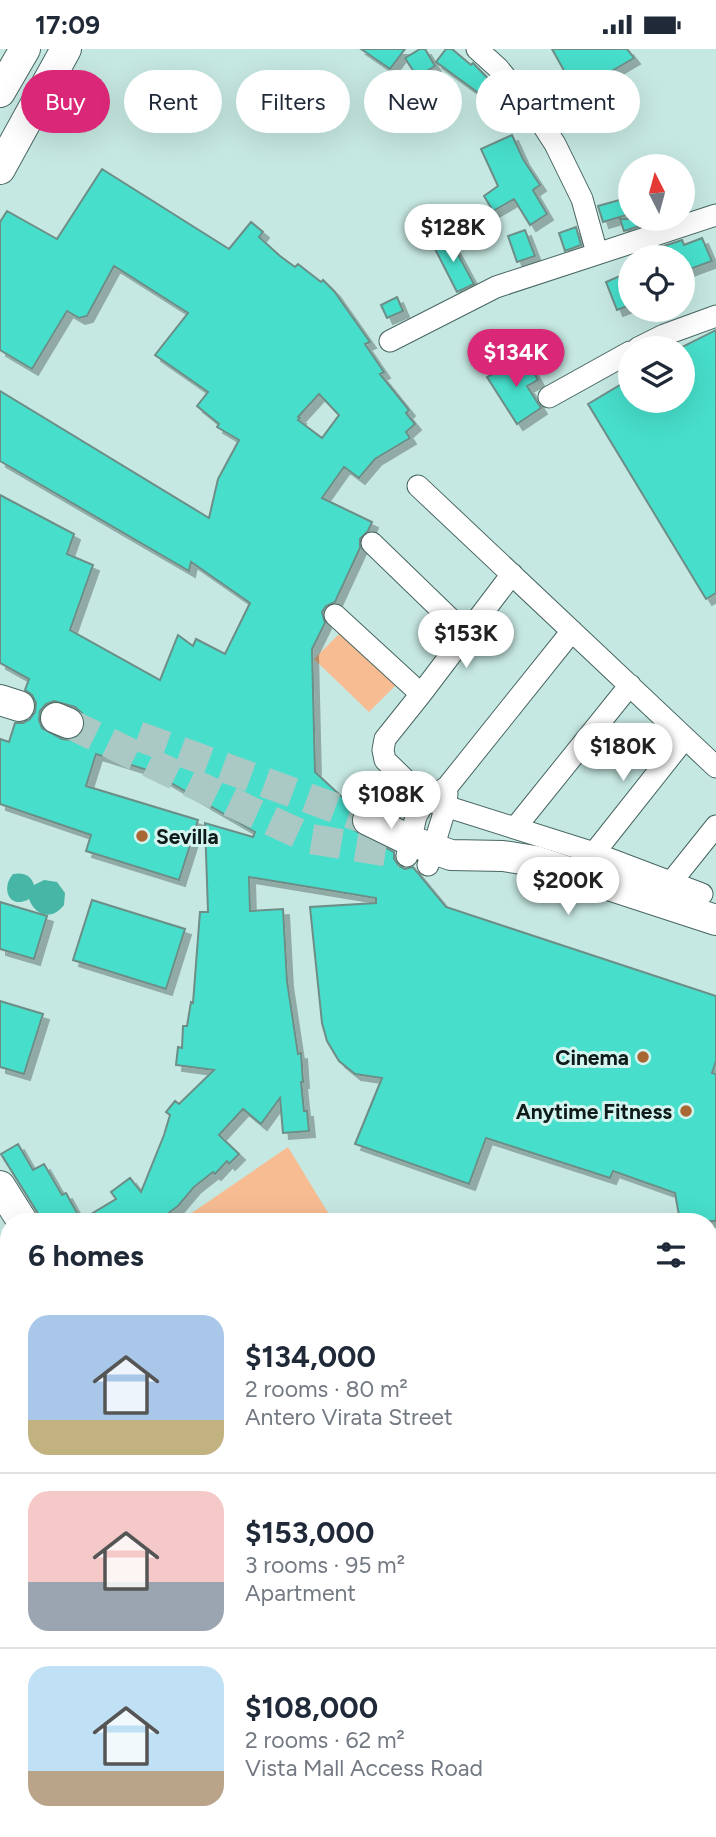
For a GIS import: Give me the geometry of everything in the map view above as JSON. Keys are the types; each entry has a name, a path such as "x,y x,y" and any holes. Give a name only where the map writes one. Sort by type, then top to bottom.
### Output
{"street":[{"path":"0,92 25,49"},
{"path":"0,169 66,49"},
{"path":"477,49 498,68 535,113 555,145 582,199 597,253"},
{"path":"390,341 496,287 716,215"},
{"path":"662,336 716,316"},
{"path":"549,397 618,359"},
{"path":"418,485 716,767"},
{"path":"372,543 466,635"},
{"path":"426,800 385,760 384,739 512,574"},
{"path":"335,615 421,694"},
{"path":"416,853 447,797 572,631"},
{"path":"515,828 630,685"},
{"path":"594,853 685,738"},
{"path":"416,853 416,816 426,800 447,797 515,828 594,853 702,894"},
{"path":"368,820 456,876 503,874 532,879 681,930 716,939"},
{"path":"672,881 716,826"},
{"path":"416,853 503,856 535,861 716,920"},
{"path":"0,1186 17,1213"}],"shaded area":[{"path":"343,630 398,683 369,712 314,659"},
{"path":"13,874 26,875 34,885 44,880 57,882 65,893 64,905 49,915 35,909 29,899 22,902 12,900 7,886"},
{"path":"288,1147 328,1213 192,1213"}],"building":[{"path":"361,49 405,49 390,69"},
{"path":"425,49 435,66 428,70 413,70 405,58"},
{"path":"446,49 452,49 471,65 473,63 480,70 476,70 476,91 462,81 462,70 447,70 436,62"},
{"path":"552,49 627,49 634,58 614,70 564,70"},
{"path":"512,135 523,159 540,185 533,190 547,214 530,225 514,199 493,211 484,196 498,186 481,149"},
{"path":"102,169 229,249 251,222 263,232 259,237 280,256 295,267 298,264 321,282 323,280 334,291 370,342 365,344 384,372 380,374 409,410 406,413 415,424 406,432 410,438 375,459 359,478 344,467 322,498 372,522 360,539 360,548 335,602 326,606 322,612 325,623 312,649 315,772 355,809 351,821 354,830 394,852 394,859 399,866 405,869 413,867 446,907 716,996 716,1061 712,1073 716,1074 716,1213 679,1213 675,1193 613,1171 610,1178 486,1138 469,1184 355,1144 382,1078 355,1074 339,1061 327,1041 322,1023 310,907 376,903 376,898 249,877 250,911 283,909 287,981 298,1054 301,1053 301,1082 309,1131 283,1133 280,1098 261,1124 243,1109 219,1135 239,1154 229,1164 227,1161 215,1174 213,1172 194,1187 169,1213 93,1213 116,1199 111,1192 130,1178 141,1192 164,1135 170,1115 166,1112 175,1101 179,1104 214,1070 176,1065 178,1047 182,1048 183,1026 187,1026 191,1002 193,1003 200,912 208,912 205,823 253,837 255,832 205,803 205,799 204,802 150,771 96,754 86,786 198,820 179,880 86,851 91,835 0,804 0,739 9,742 15,723 30,719 35,712 36,703 32,695 25,690 29,679 0,663 0,495 74,534 67,554 93,565 70,630 160,680 178,635 193,646 196,639 225,654 250,603 191,562 189,571 0,461 0,391 209,518 218,479 239,440 217,427 219,424 197,406 208,392 155,355 188,313 114,266 87,316 79,318 67,311 32,369 0,350 0,222 7,211 57,239","holes":["319,394 339,415 322,438 298,420","54,701 75,707 82,713 85,721 84,729 78,737 71,740 62,739 42,728 40,711 46,704"]},
{"path":"618,200 618,218 603,222 598,206"},
{"path":"576,227 581,245 565,251 559,233"},
{"path":"525,230 535,256 517,262 508,236"},
{"path":"448,236 474,284 457,292 432,243"},
{"path":"702,238 712,261 695,267 695,245 684,245"},
{"path":"682,240 684,245 667,245"},
{"path":"618,277 618,310 617,310 606,282"},
{"path":"397,297 403,311 387,318 381,305"},
{"path":"716,330 716,593 706,599 588,404 618,386 618,413 695,413 695,340"},
{"path":"525,356 538,380 527,386 541,408 517,424 487,377"},
{"path":"92,900 185,929 166,989 73,960"},
{"path":"0,902 47,916 34,959 0,949"},
{"path":"0,1001 43,1014 24,1074 0,1067"},
{"path":"18,1144 33,1170 44,1164 62,1195 66,1193 77,1213 37,1213 1,1154"}],"tunnel":[{"path":"68,723 311,839 401,854"},
{"path":"138,736 368,820"}],"place":[{"name":"Sevilla","path":"142,836"},
{"name":"Cinema","path":"643,1057"},
{"name":"Anytime Fitness","path":"686,1111"}]}
